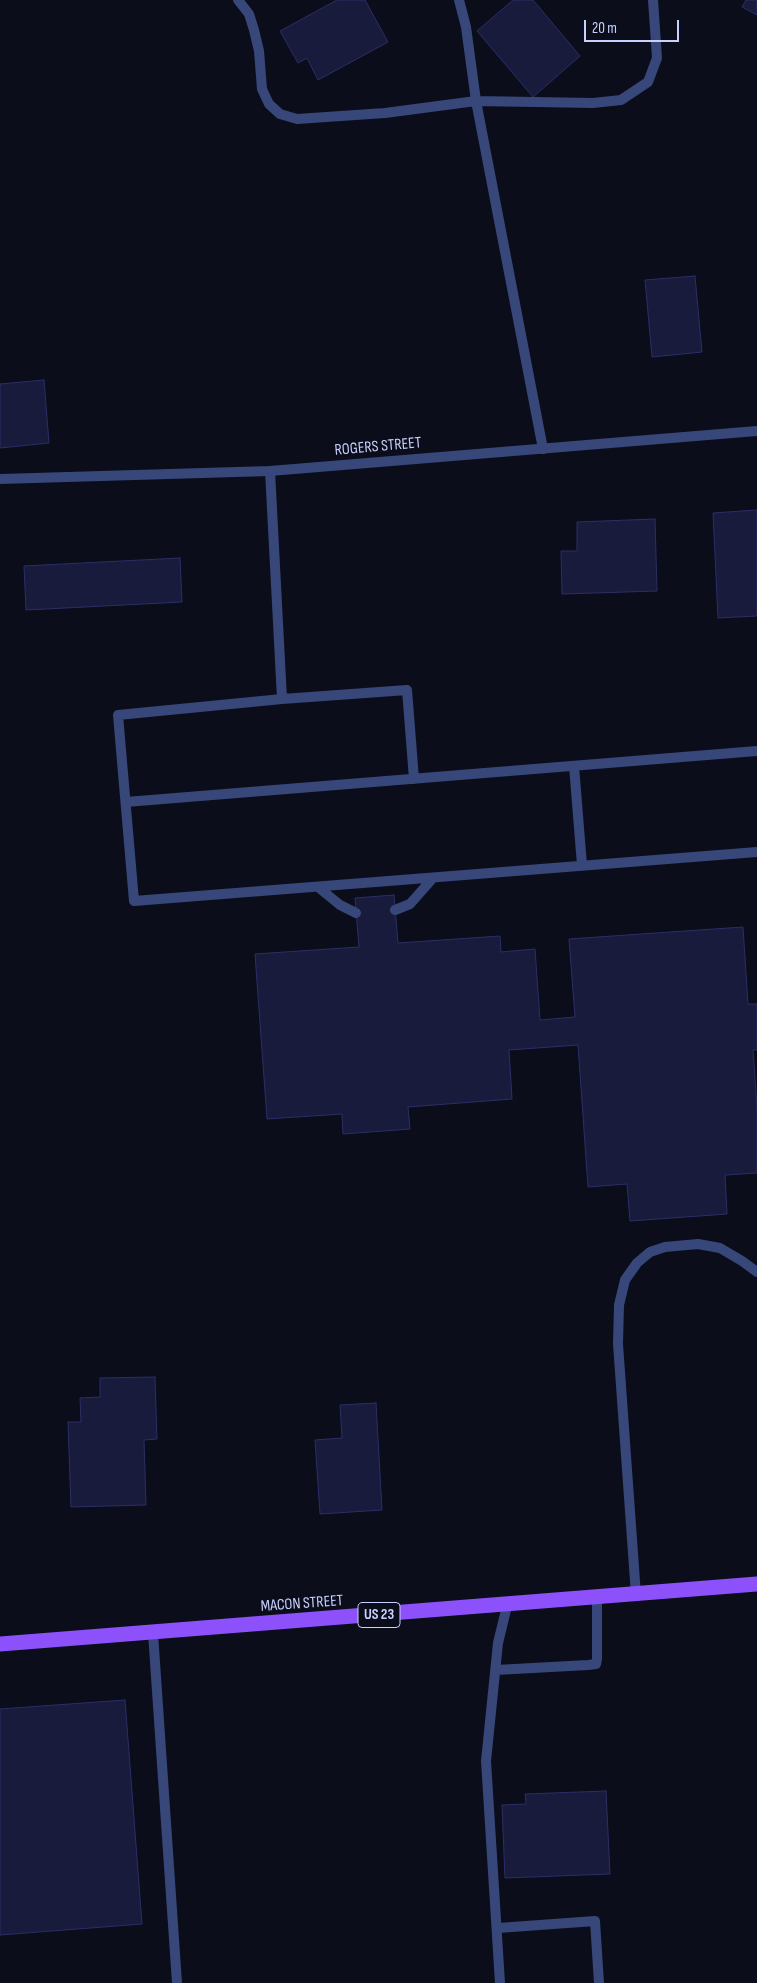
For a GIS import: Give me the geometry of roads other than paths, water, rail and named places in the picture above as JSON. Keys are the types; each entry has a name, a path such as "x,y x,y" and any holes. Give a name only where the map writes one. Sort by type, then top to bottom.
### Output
{"main road":[{"name":"MACON STREET","path":"0,1644 507,1606 757,1584"}],"street":[{"path":"238,0 249,14 254,30 259,51 262,89 269,104 280,114 297,119 385,113 476,101 593,103 621,100 648,82 657,58 653,0"},
{"path":"459,0 466,27 476,101 543,449"},
{"name":"ROGERS STREET","path":"0,479 270,471 757,431"},
{"path":"270,471 282,699"},
{"path":"414,779 408,690 282,699 118,715 134,901 757,852"},
{"path":"126,802 757,751"},
{"path":"574,766 582,865"},
{"path":"395,910 410,904 433,878"},
{"path":"318,886 340,905 356,913"},
{"path":"636,1595 618,1344 619,1305 625,1280 637,1263 650,1252 665,1247 698,1244 720,1248 757,1272"},
{"path":"496,1670 588,1666 596,1664 597,1598"},
{"path":"500,1983 486,1761 498,1643 507,1606"},
{"path":"153,1633 177,1983"},
{"path":"498,1928 594,1921 599,1983"}]}
